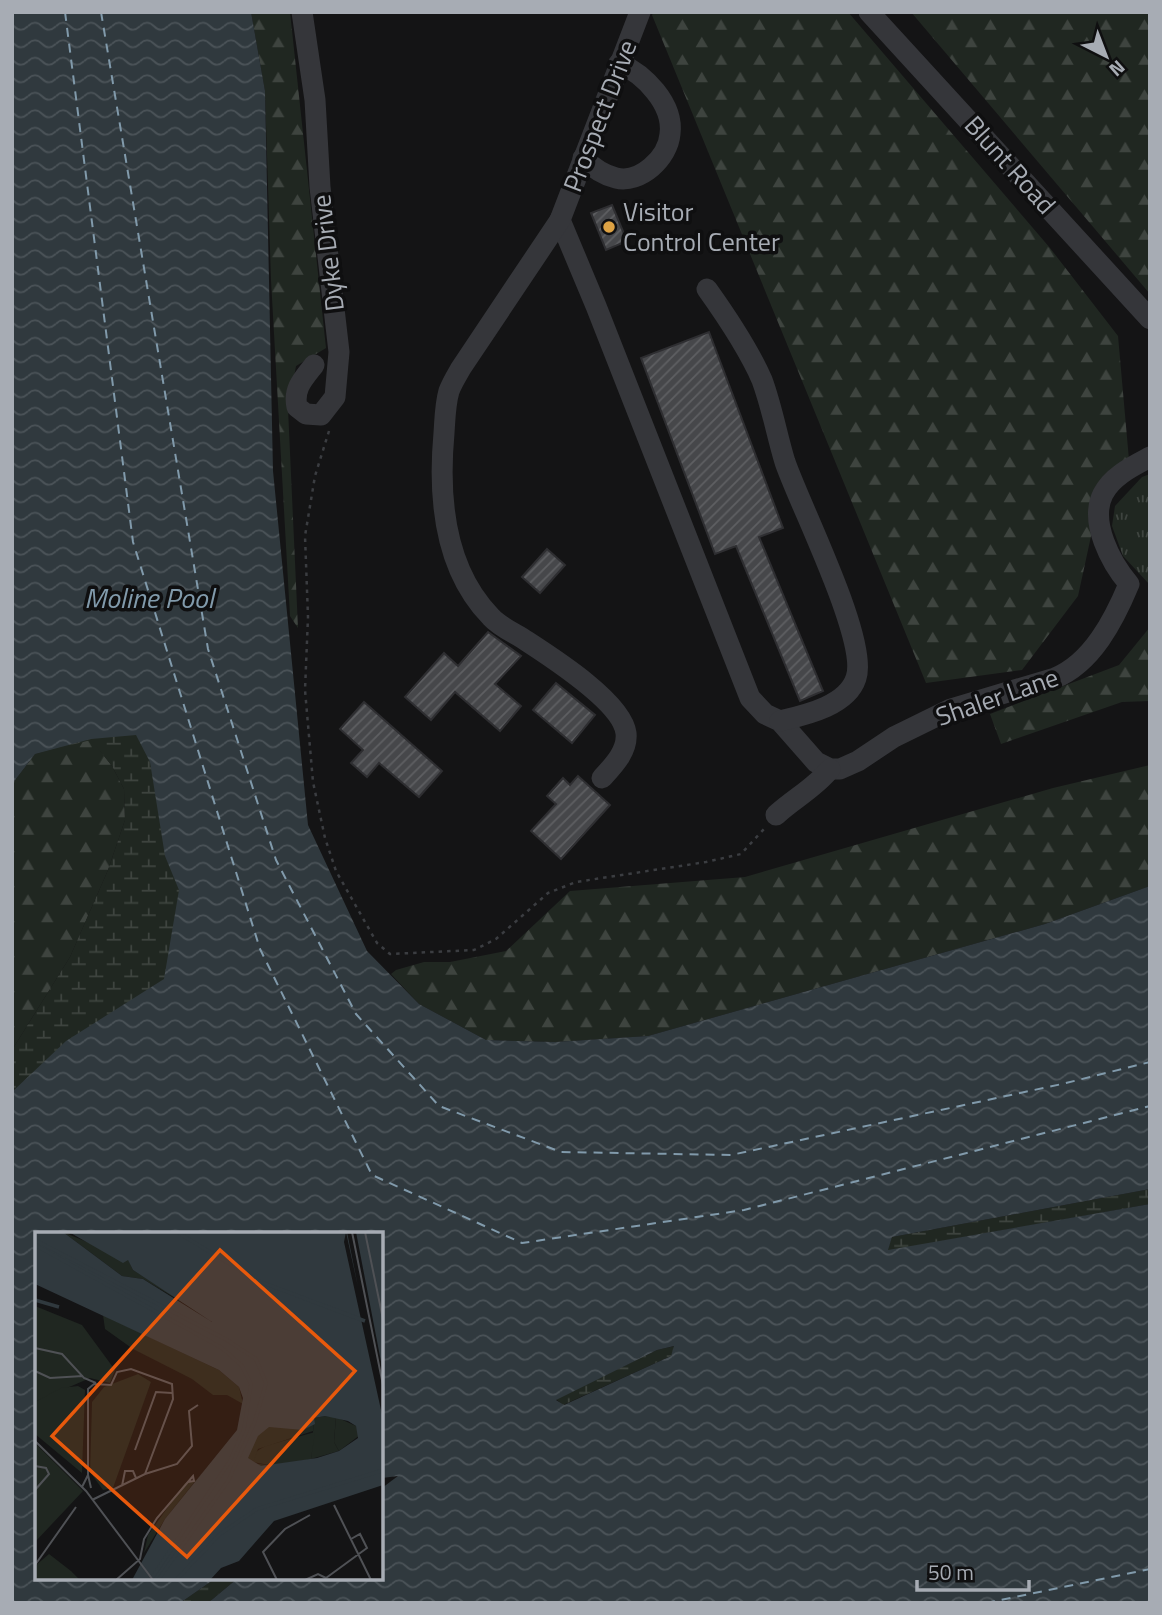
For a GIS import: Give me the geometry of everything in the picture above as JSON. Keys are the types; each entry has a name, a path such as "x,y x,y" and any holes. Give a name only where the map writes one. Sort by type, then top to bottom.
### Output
{"street":[{"name":"Dyke Drive","path":"302,12 315,100 320,187 339,352 335,397 321,415 306,414 297,407 295,398 298,385 314,365"},
{"name":"Prospect Drive","path":"602,778 622,753 626,734 622,721 616,711 566,667 492,619 471,593 454,557 443,506 441,463 445,406 450,389 461,368 560,220 640,12"},
{"name":"Blunt Road","path":"869,12 1150,320"},
{"path":"583,158 593,168 617,178 628,178 638,176 652,167 666,148 670,127 664,106 644,79 633,69 619,63"},
{"path":"560,220 750,698 765,714 780,721 816,762 830,769"},
{"path":"707,289 738,335 762,380 785,462 847,617 859,659 855,681 843,696 802,716 780,721"},
{"name":"Shaler Lane","path":"776,815 793,799 813,787 830,769 847,766 894,737 951,709 1068,673 1100,639 1129,584 1109,556 1103,538 1103,494 1122,473 1150,457"}],"path":[{"path":"329,431 315,476 305,536 308,617 305,690 313,782 325,838 337,871 377,943 390,954 474,950 496,939 548,893 576,882 741,854 776,815"}],"green space":[{"path":"251,12 290,12 326,348 296,366 288,409 298,628 290,616 271,280 265,91"},
{"path":"654,12 848,12 1050,248 1118,336 1129,460 1097,484 1093,527 1078,596 1022,670 926,683 652,15"},
{"path":"911,12 1150,12 1150,294"},
{"path":"1150,474 1150,585 1123,556 1112,526 1115,506 1142,477"},
{"path":"1150,627 1150,701 1122,702 1001,744 990,714 1119,665"},
{"path":"142,717 218,960 12,1189 12,1050 70,957 108,870 125,820 124,789 112,766 91,740 35,754 12,784 21,754"},
{"path":"91,739 112,766 124,789 125,820 108,870 70,957 12,1050 12,784 35,754"},
{"path":"1150,765 1150,886 1045,924 648,1036 555,1042 486,1040 419,1004 391,974 424,962 450,962 506,951 570,891 745,877 1053,788"},
{"path":"1150,1189 1150,1204 887,1251 892,1237"},
{"path":"675,1346 671,1356 563,1405 556,1399 657,1350"},
{"path":"213,1580 236,1580 208,1603 180,1603"}],"water":[{"name":"Moline Pool","path":"12,12 251,12 265,91 273,471 308,825 367,951 419,1004 486,1040 555,1042 648,1036 1045,924 1150,886 1150,1189 892,1237 888,1250 1150,1204 1150,1603 208,1603 236,1580 383,1580 383,1487 398,1476 383,1478 383,1232 35,1232 35,1580 213,1580 180,1603 12,1603 12,1092 66,1041 164,979 179,890 165,856 150,762 136,735 91,739 35,754 12,784","holes":["674,1346 671,1356 564,1405 556,1400 657,1350"]}],"building":[{"name":"Visitor Control Center","path":"612,205 627,241 606,250 591,213"},
{"path":"709,332 783,528 759,537 823,691 800,701 736,546 715,554 641,358"},
{"path":"547,549 565,565 540,593 522,577"},
{"path":"488,632 521,656 495,684 521,706 500,731 455,692 431,720 405,697 444,653 458,666"},
{"path":"556,683 595,715 572,743 533,710"},
{"path":"364,702 442,771 419,797 379,763 367,777 351,763 363,750 340,729"},
{"path":"578,776 610,805 561,859 531,831 556,804 547,796 563,778 570,785"}],"ferry route":[{"path":"65,12 133,542 260,949 372,1175 522,1243 744,1210 1150,1106"},
{"path":"101,12 208,649 276,860 356,1014 439,1106 561,1152 731,1155 1062,1084 1150,1062"},
{"path":"986,1603 1150,1569"}],"place":[{"name":"Visitor Control Center","path":"609,227"}]}
